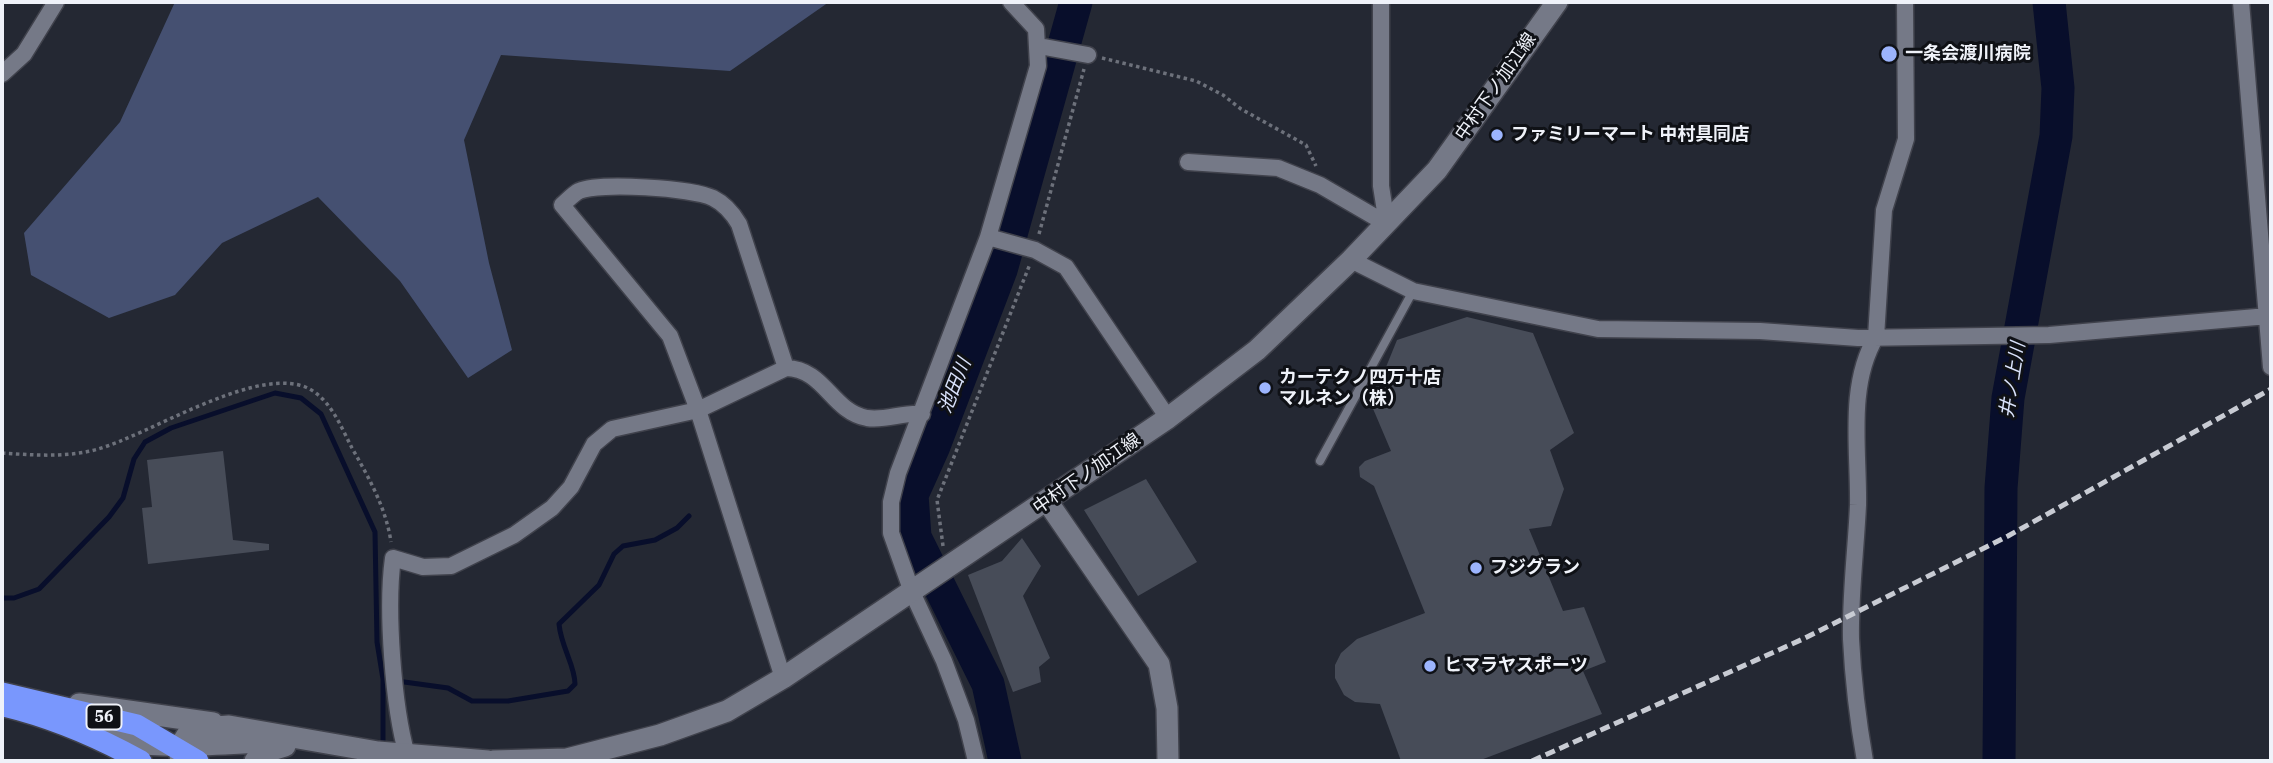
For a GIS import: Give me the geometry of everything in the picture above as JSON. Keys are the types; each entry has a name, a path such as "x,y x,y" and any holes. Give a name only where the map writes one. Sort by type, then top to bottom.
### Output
{"highway":[{"name":"56","path":"2,693 137,726 180,754 198,761"},
{"name":"56","path":"2,706 47,717 94,735 141,761"}],"main road":[{"name":"中村下ノ加江線","path":"35,699 229,726 407,755 490,761 567,759 660,735 727,711 783,678 1047,502 1168,418 1256,349 1351,260 1437,170 1557,2"},
{"path":"1047,502 1159,664 1167,708 1168,761"},
{"name":"中村下ノ加江線","path":"180,754 187,735 203,728 229,726"},
{"name":"中村下ノ加江線","path":"94,735 180,754 207,743 304,740"},
{"name":"中村下ノ加江線","path":"255,761 262,753 304,740"}],"street":[{"path":"2,74 24,54 57,2"},
{"path":"976,761 966,720 891,533 891,502 898,473 988,237 1038,66 1036,29 1011,2"},
{"path":"1381,2 1381,186 1387,224"},
{"path":"1866,761 1857,715 1851,637 1858,504 1858,392 1865,355 1876,337 1884,210 1906,139 1905,2"},
{"path":"2241,2 2269,314 2271,367"},
{"path":"1039,46 1088,55"},
{"path":"1188,162 1278,168 1320,185 1387,224"},
{"path":"783,678 698,410 670,336 562,205 578,191 598,187 683,190 711,197 728,207 739,224 786,368"},
{"path":"988,237 1035,250 1066,267 1168,418"},
{"path":"1351,260 1413,291 1598,329 1760,331 1876,337 2049,335 2269,314"},
{"path":"407,755 402,737 393,642 389,582 393,558 423,568 451,566 514,535 552,508 571,487 594,444 612,429 698,410 786,368 801,369 815,377 846,409 868,418 908,412 922,414"}],"lane":[{"path":"1320,461 1413,291"}],"path":[{"path":"946,570 937,500 1016,306 1035,250 1088,55 1196,81 1223,94 1241,108 1306,145 1315,158 1320,185"},
{"path":"2,453 66,454 98,449 170,417 271,383 301,385 327,402 376,491 389,529 393,558"}],"shaded area":[{"path":"175,2 829,2 730,71 501,55 464,140 489,263 512,350 468,378 400,281 318,197 222,243 175,295 109,318 31,275 24,233 120,122"}],"building":[{"name":"フジグラン","path":"1467,317 1533,333 1574,433 1550,450 1564,489 1551,526 1529,529 1563,611 1584,607 1606,662 1583,671 1602,714 1478,761 1401,761 1380,704 1355,702 1344,695 1335,678 1335,665 1341,653 1357,639 1425,613 1374,486 1360,477 1359,467 1365,461 1391,451 1371,404 1397,340"},
{"path":"223,451 233,540 269,544 269,550 148,564 142,508 152,507 147,460"},
{"path":"1146,479 1197,562 1138,596 1084,510"},
{"path":"1022,538 1041,566 1023,596 1050,658 1039,667 1041,682 1013,692 968,575 1002,561"}],"waterway":[{"name":"池田川","path":"1005,761 988,684 915,537 912,495 934,446 1001,270 1076,2"},
{"name":"井ノ上川","path":"1999,761 2001,488 2008,398 2056,136 2058,88 2049,2"},
{"path":"2,598 14,598 39,589 109,517 123,498 134,459 145,442 171,428 275,393 301,398 321,414 375,532 377,642 383,679 383,747"},
{"path":"397,681 448,688 472,701 508,701 568,691 575,684 559,624 599,585 614,554 623,546 655,540 677,528 689,516"}],"railway":[{"path":"1532,761 1803,639 2008,536 2271,389"}],"place":[{"name":"一条会渡川病院","path":"1889,54"},
{"name":"ファミリーマート 中村具同店","path":"1497,135"},
{"name":"カーテクノ四万十店 マルネン（株）","path":"1265,388"},
{"name":"フジグラン","path":"1476,568"},
{"name":"ヒマラヤスポーツ","path":"1430,666"}]}
